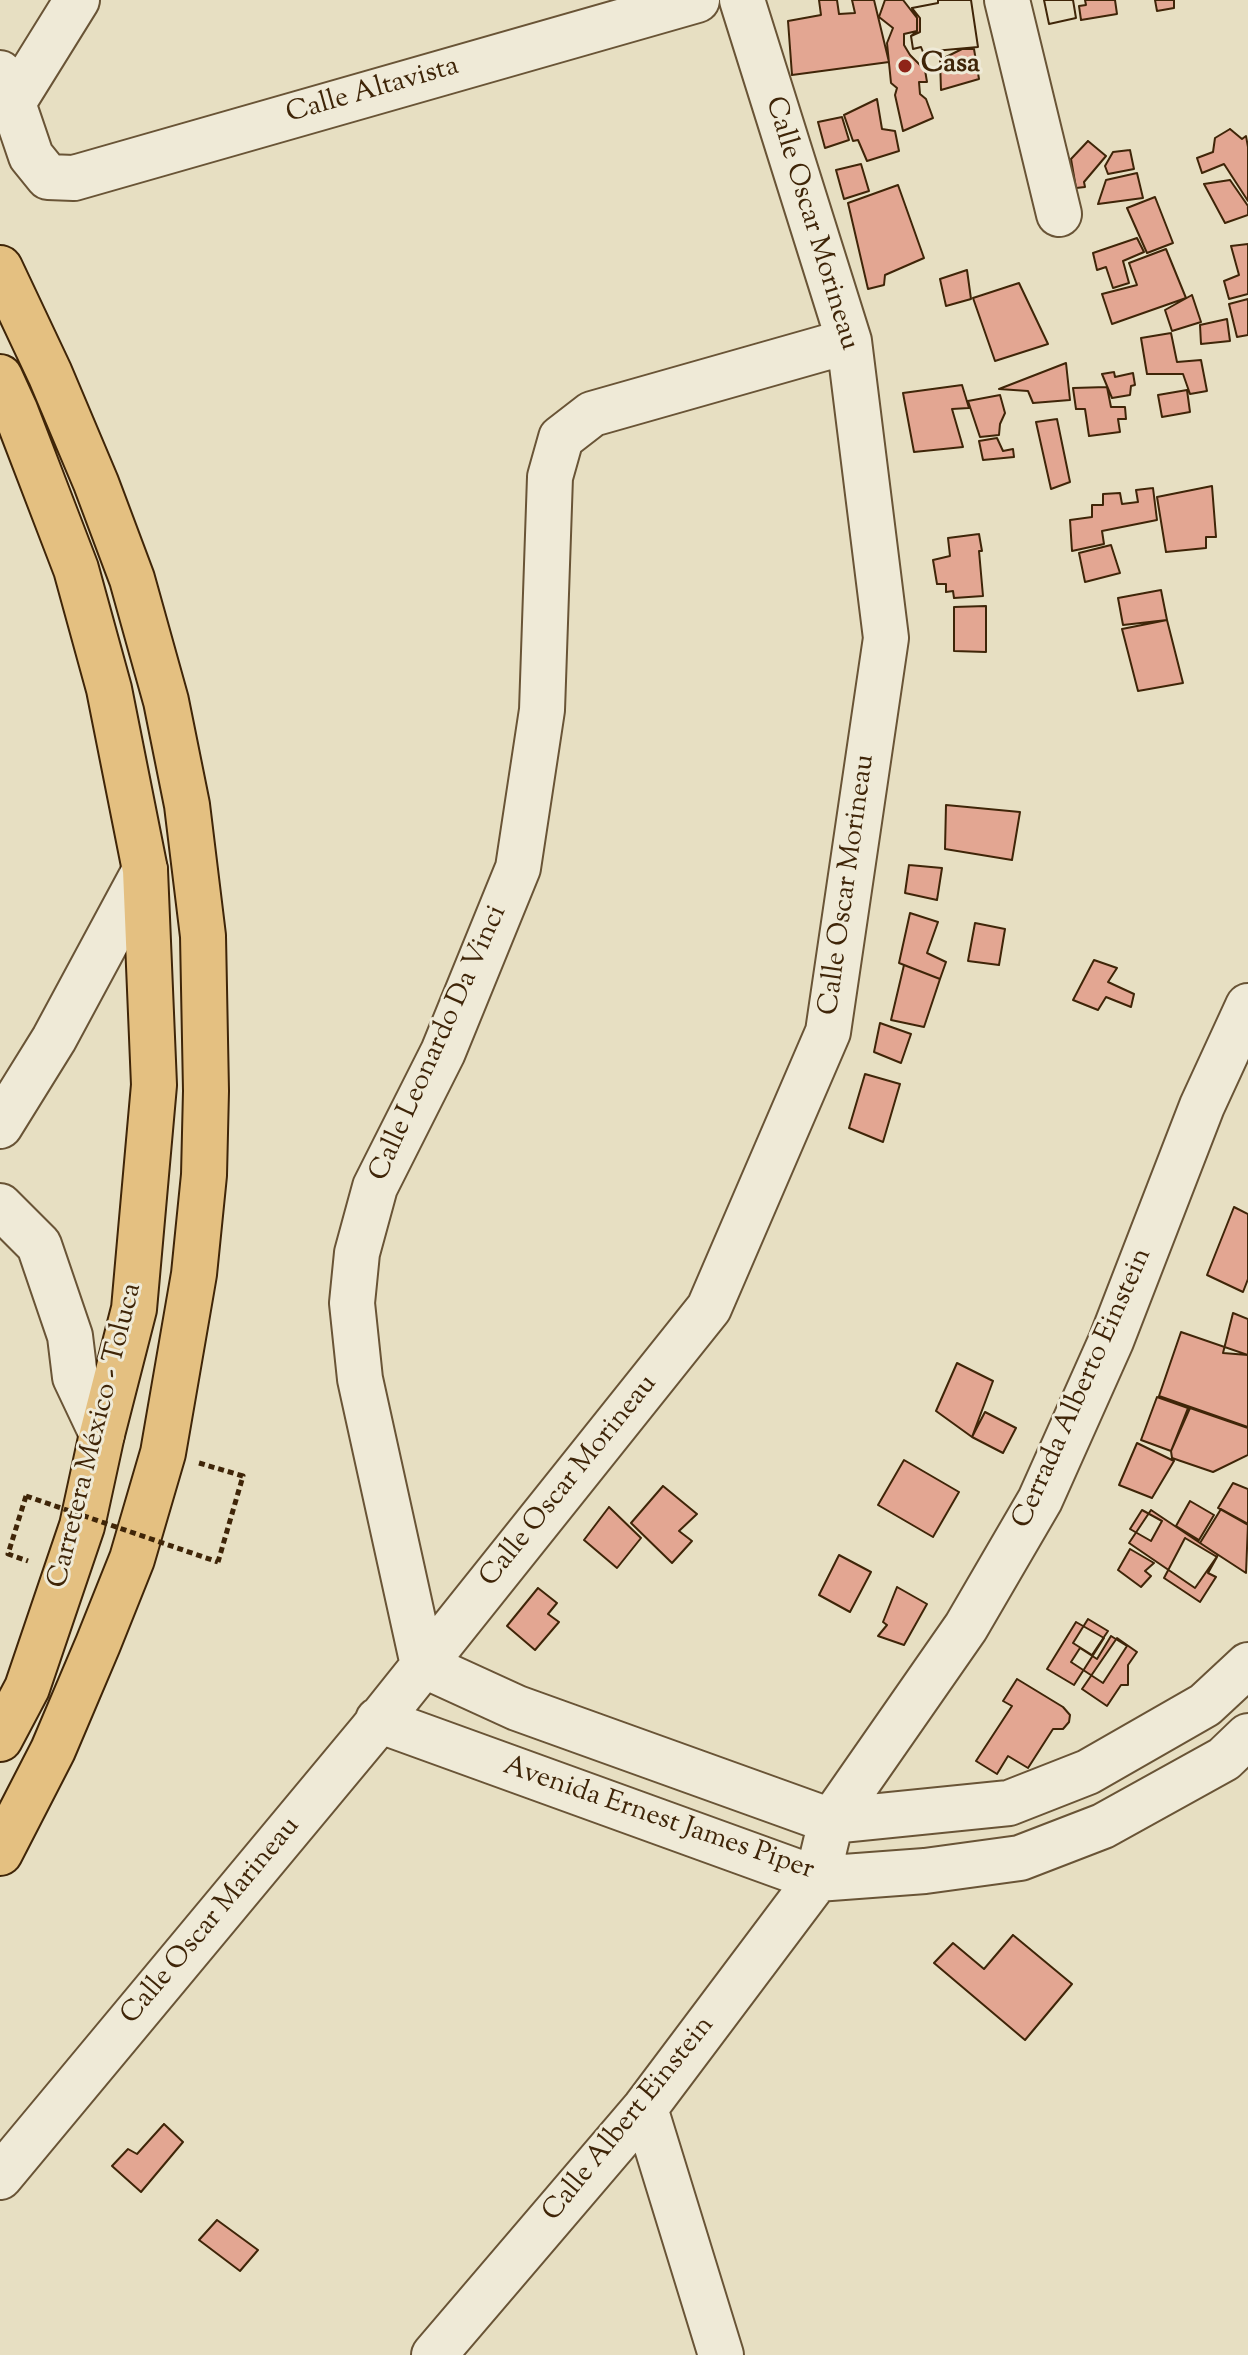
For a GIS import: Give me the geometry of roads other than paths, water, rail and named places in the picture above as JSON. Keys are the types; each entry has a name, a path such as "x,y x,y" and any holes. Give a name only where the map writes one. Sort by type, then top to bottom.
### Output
{"main road":[{"name":"Carretera México - Toluca","path":"0,268 50,374 96,483 132,579 166,701 187,805 203,936 206,1091 204,1175 194,1274 163,1453 132,1559 109,1616 53,1750 0,1853"},
{"name":"Carretera México - Toluca","path":"0,377 76,569 109,689 145,870 154,1085 134,1309 82,1526 27,1688 0,1739"}],"street":[{"path":"7,88 77,0"},
{"name":"Calle Altavista","path":"7,88 31,156 48,177 74,178 697,0"},
{"name":"Calle Oscar Morineau","path":"423,1665 709,1308 828,1032 886,638 849,341 742,0"},
{"path":"1007,0 1059,214"},
{"name":"Calle Leonardo Da Vinci","path":"423,1665 360,1379 352,1303 357,1253 375,1187 443,1052 518,868 542,710 550,477 561,438 592,414 849,341"},
{"path":"0,1126 54,1039 145,870"},
{"name":"Cerrada Alberto Einstein","path":"817,1879 831,1821 966,1627 1040,1500 1111,1341 1202,1106 1248,1006"},
{"path":"0,1206 39,1245 70,1336 75,1377 102,1434"},
{"name":"Calle Oscar Marineau","path":"0,2177 423,1665"},
{"name":"Avenida Ernest James Piper","path":"423,1665 517,1708 831,1821 1009,1803 1088,1772 1205,1705 1248,1665"},
{"name":"Avenida Ernest James Piper","path":"378,1720 817,1879 925,1871 1020,1858 1103,1826 1224,1759 1248,1736"},
{"name":"Calle Albert Einstein","path":"434,2355 645,2108 817,1879"},
{"path":"645,2108 721,2355"}],"place":[{"name":"Casa","path":"905,66"}]}
